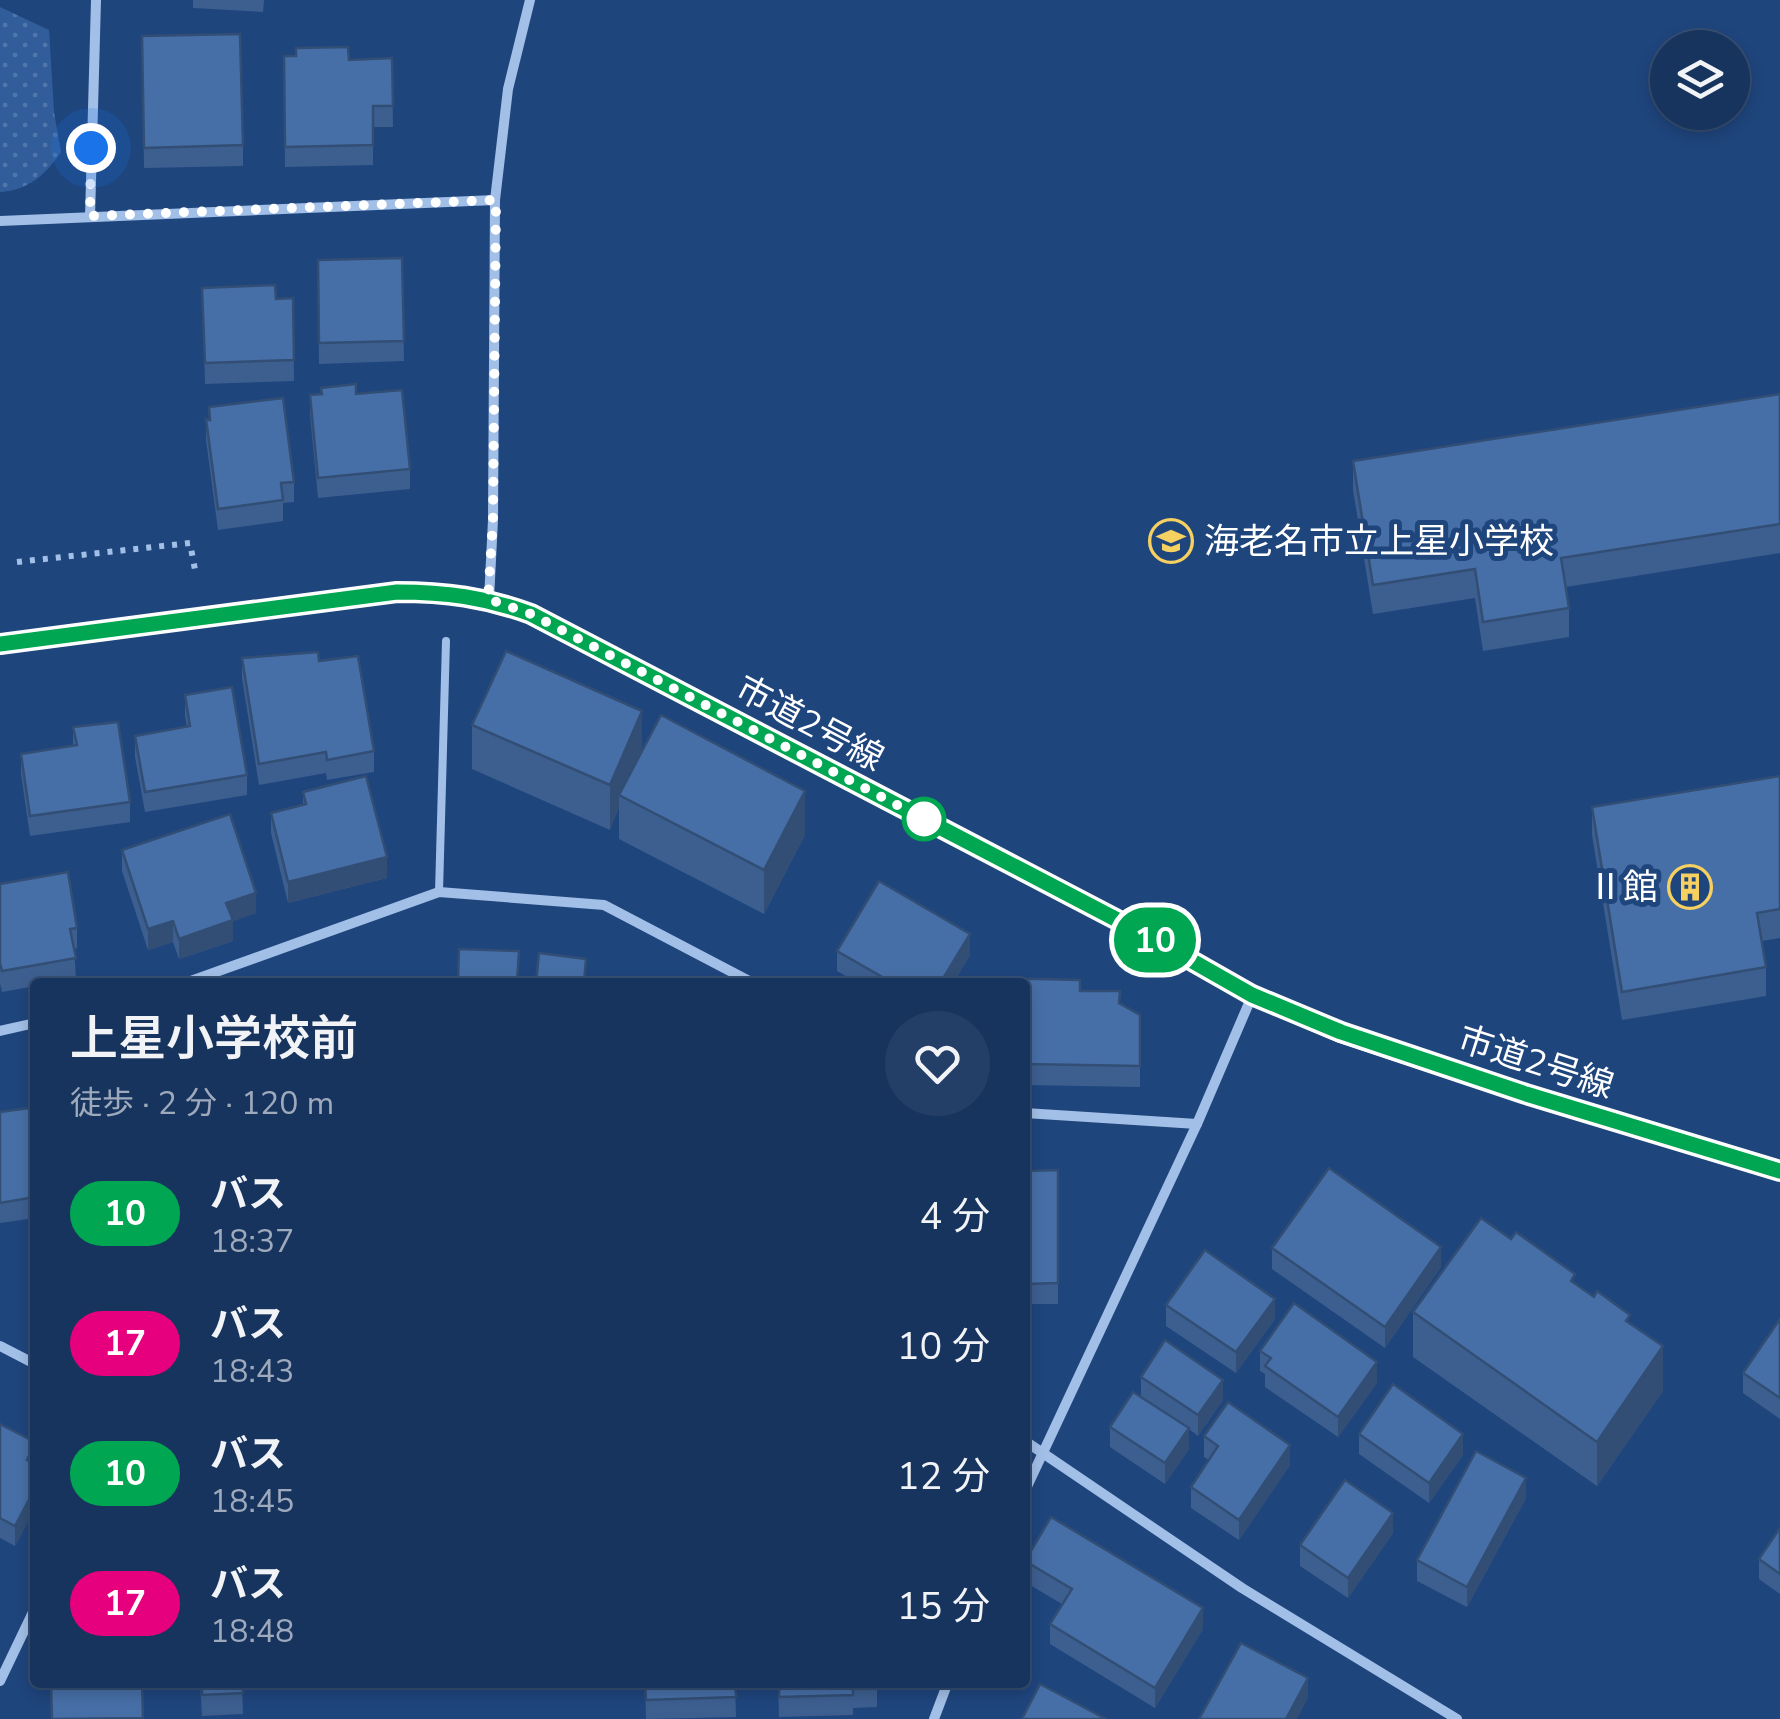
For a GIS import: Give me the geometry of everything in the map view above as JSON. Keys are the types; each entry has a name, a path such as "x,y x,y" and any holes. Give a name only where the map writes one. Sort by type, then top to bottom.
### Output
{"street":[{"path":"90,216 96,0"},
{"path":"488,599 493,520 496,200 508,90 530,0"},
{"path":"0,221 496,200"},
{"name":"市道2号線","path":"0,644 397,592 449,592 488,599 531,614 1150,937 1252,995 1341,1032 1526,1094 1780,1171"},
{"path":"199,978 438,892 604,905 743,978"},
{"path":"1030,1479 1198,1124 1252,995"},
{"path":"0,1031 30,1024"},
{"path":"1030,1113 1198,1124"},
{"path":"0,1346 30,1361"},
{"path":"1030,1446 1242,1588 1457,1719"},
{"path":"0,1681 30,1618"},
{"path":"934,1719 946,1688"}],"lane":[{"path":"438,892 446,641"}],"path":[{"path":"18,562 190,543 195,571"}],"shaded area":[{"path":"0,7 49,30 54,112 61,152 35,180 0,192"}],"building":[{"path":"240,34 243,145 144,148 142,36"},
{"path":"348,47 349,60 392,58 393,106 373,106 373,145 285,147 284,56 296,56 296,48"},
{"path":"402,258 404,341 319,343 318,260"},
{"path":"275,285 276,299 293,298 294,360 205,363 202,288"},
{"path":"356,384 356,394 402,390 410,469 318,478 310,395 322,394 321,388"},
{"path":"1780,394 1780,524 1561,558 1569,608 1483,622 1475,569 1373,585 1353,461"},
{"path":"283,398 294,482 281,483 283,500 218,509 206,419 210,420 209,407"},
{"path":"506,651 642,711 610,785 472,725"},
{"path":"318,652 319,661 358,656 374,751 327,760 326,752 259,764 242,658"},
{"path":"232,687 247,775 145,792 135,736 190,726 185,695"},
{"path":"661,715 805,791 764,870 619,795"},
{"path":"118,722 130,802 30,816 21,754 77,745 73,727"},
{"path":"366,776 387,857 288,882 271,813 306,804 303,792"},
{"name":"Ⅱ館","path":"1780,776 1780,909 1757,913 1766,967 1622,992 1592,807"},
{"path":"230,814 256,893 226,903 233,920 179,939 173,921 148,929 122,850"},
{"path":"68,872 77,928 70,929 76,958 2,971 0,884"},
{"path":"879,881 970,934 943,978 884,978 837,951"},
{"path":"459,949 519,951 517,978 458,978"},
{"path":"539,953 586,959 584,978 536,978"},
{"path":"1030,979 1080,980 1080,991 1120,991 1119,1003 1140,1015 1140,1066 1030,1064"},
{"path":"30,1108 30,1198 0,1203 0,1112"},
{"path":"1329,1168 1441,1247 1385,1327 1272,1248"},
{"path":"1058,1170 1058,1283 1030,1284 1030,1171"},
{"path":"1481,1218 1511,1239 1516,1232 1575,1274 1571,1281 1594,1297 1597,1291 1630,1315 1626,1321 1663,1346 1597,1442 1413,1312"},
{"path":"1205,1250 1275,1299 1236,1352 1166,1305"},
{"path":"1294,1303 1377,1362 1338,1417 1265,1366 1271,1358 1260,1351"},
{"path":"1780,1319 1780,1398 1743,1373"},
{"path":"1165,1340 1223,1380 1198,1415 1141,1377"},
{"path":"1393,1384 1463,1434 1429,1483 1359,1434"},
{"path":"1133,1392 1189,1428 1165,1463 1110,1427"},
{"path":"1228,1402 1290,1445 1239,1520 1191,1487 1218,1446 1204,1436"},
{"path":"0,1424 30,1439 30,1498 15,1526 0,1518"},
{"path":"1476,1451 1526,1478 1467,1587 1417,1560"},
{"path":"1345,1480 1393,1513 1348,1578 1300,1545"},
{"path":"1051,1517 1203,1608 1155,1688 1050,1624 1072,1589 1030,1564 1030,1553"},
{"path":"1780,1528 1780,1574 1759,1559"},
{"path":"1241,1643 1308,1678 1286,1719 1199,1719"},
{"path":"1040,1684 1106,1719 1022,1719"},
{"path":"51,1688 142,1688 143,1718 52,1719"},
{"path":"202,1688 243,1688 243,1693 202,1695"},
{"path":"645,1688 735,1688 736,1697 646,1700"},
{"path":"779,1688 853,1688 853,1695 779,1697"}],"bus line":[{"name":"10","path":"0,644 397,592 449,592 488,599 531,614 1150,937 1252,995 1341,1032 1526,1094 1780,1171"}],"place":[{"name":"海老名市立上星小学校","path":"1171,541"},
{"name":"Ⅱ館","path":"1690,887"}],"route":[{"path":"91,148 90,216 496,200 493,520 488,599 531,614 924,819"}]}
